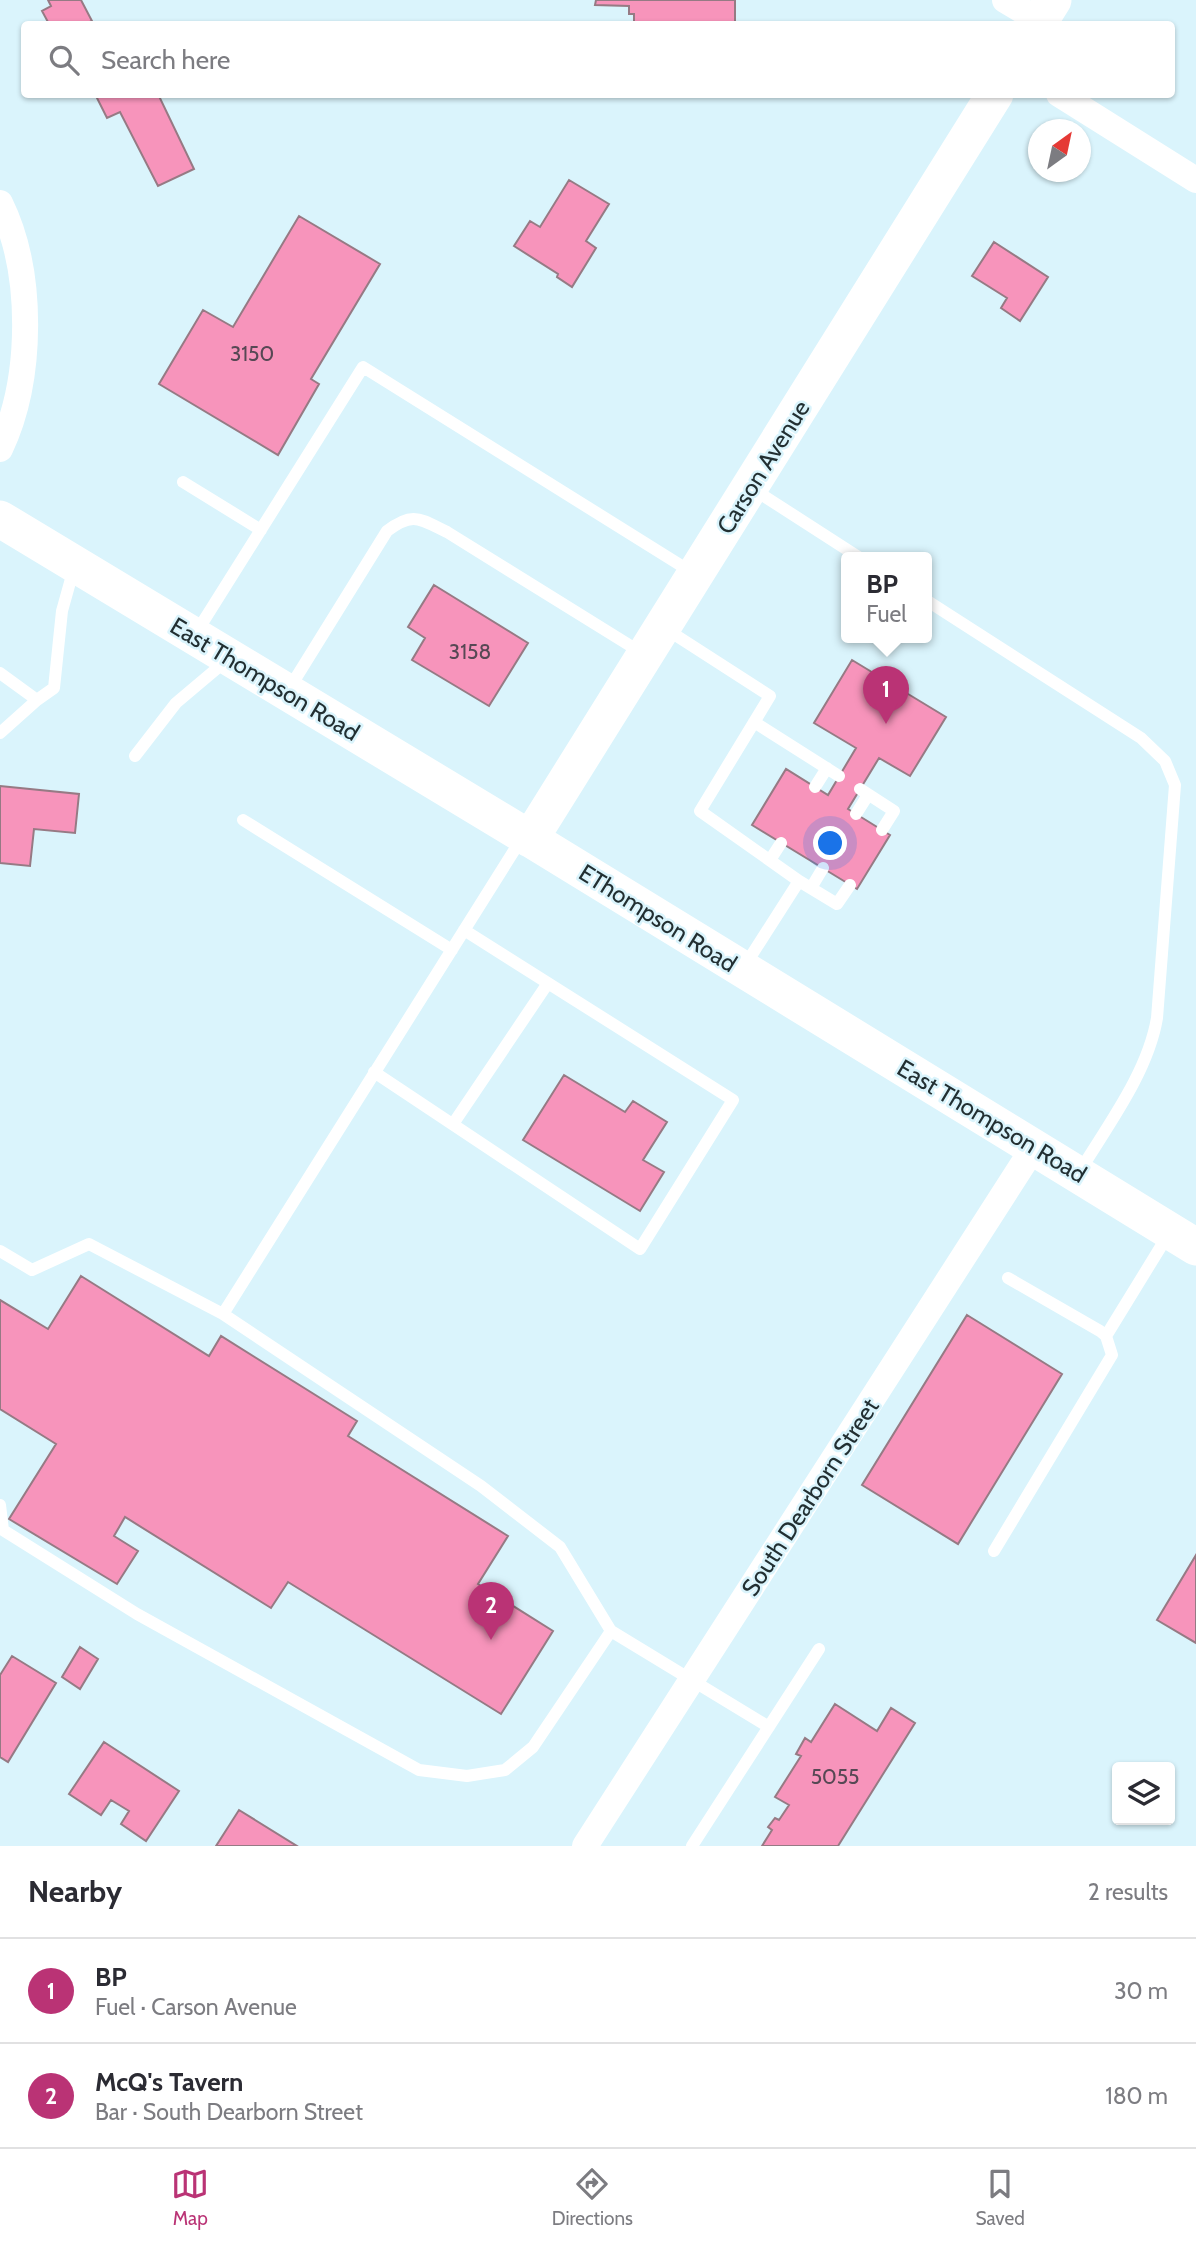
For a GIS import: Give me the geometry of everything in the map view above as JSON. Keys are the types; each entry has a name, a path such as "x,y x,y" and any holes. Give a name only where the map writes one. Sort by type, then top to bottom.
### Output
{"main road":[{"name":"Carson Avenue","path":"527,837 696,575 993,98"},
{"name":"East Thompson Road","path":"0,519 527,837"},
{"name":"EThompson Road","path":"527,837 787,996"},
{"name":"East Thompson Road","path":"787,996 1183,1239"}],"street":[{"path":"1005,0 1044,15"},
{"path":"1065,98 1196,180"},
{"path":"0,203 17,253 26,298 23,369 0,449"},
{"name":"South Dearborn Street","path":"585,1846 1034,1147"}],"lane":[{"path":"194,636 363,367 696,575"},
{"path":"183,482 261,530"},
{"path":"750,487 851,552"},
{"path":"287,692 387,531 401,520 420,518 654,641 770,696 700,811 805,885 837,904 850,885"},
{"path":"0,733 54,688 62,611 75,564"},
{"path":"932,604 1141,738 1165,761 1175,785 1154,1037 1143,1063 1078,1174"},
{"path":"135,756 176,703 230,658"},
{"path":"0,674 37,700"},
{"path":"754,722 839,776"},
{"path":"815,787 827,768"},
{"path":"856,814 864,792 894,811 883,830"},
{"path":"243,820 452,950"},
{"path":"223,1314 464,930 527,837"},
{"path":"770,860 781,843"},
{"path":"742,970 805,885 824,869"},
{"path":"374,1072 640,1249 733,1100 464,930"},
{"path":"453,1124 548,983"},
{"path":"1106,1336 1183,1239"},
{"path":"0,1251 32,1270 89,1244 223,1314 481,1486 560,1548 611,1632 769,1727"},
{"path":"994,1551 1112,1355 1106,1336 1008,1278"},
{"path":"0,1505 3,1530 137,1614 419,1770 467,1776 505,1770 533,1747 611,1632"},
{"path":"692,1846 819,1649"}],"building":[{"path":"48,0 81,0 92,21 47,21 42,11 51,6"},
{"path":"596,0 735,0 735,21 634,21 634,14 629,14 629,6 595,5"},
{"path":"97,98 160,98 194,169 158,186 120,112 107,118"},
{"path":"569,180 609,204 586,241 596,248 572,287 557,277 558,274 514,246 530,221 540,227"},
{"path":"299,216 380,264 311,379 319,384 278,455 159,384 203,310 233,327"},
{"path":"994,242 1048,277 1020,321 1001,308 1007,298 972,276"},
{"path":"434,585 528,643 489,706 412,660 425,638 408,627"},
{"path":"852,660 946,717 910,776 879,758 848,809 890,835 857,889 752,825 786,769 828,795 856,748 814,723"},
{"path":"0,786 79,794 75,833 34,829 30,866 0,863"},
{"path":"564,1075 625,1112 633,1101 667,1122 643,1160 664,1172 640,1211 523,1140"},
{"path":"81,1276 209,1356 221,1336 357,1421 348,1436 508,1536 478,1584 553,1631 501,1714 288,1582 271,1608 125,1517 114,1536 138,1551 117,1584 9,1519 56,1444 0,1409 0,1300 48,1329"},
{"path":"967,1315 1062,1374 958,1544 862,1485"},
{"path":"1196,1555 1196,1643 1157,1620"},
{"path":"80,1647 98,1659 80,1689 62,1677"},
{"path":"12,1656 56,1683 8,1762 0,1757 0,1675"},
{"path":"835,1704 877,1731 891,1708 915,1723 838,1846 762,1846 772,1830 768,1827 775,1818 779,1820 789,1805 775,1797 801,1756 796,1754 805,1738 811,1742"},
{"path":"104,1742 179,1791 146,1841 121,1824 129,1811 111,1800 101,1815 69,1794"},
{"path":"239,1810 297,1846 216,1846"}],"place":[{"name":"BP","path":"886,724"},
{"name":"McQ's Tavern","path":"491,1640"}]}
